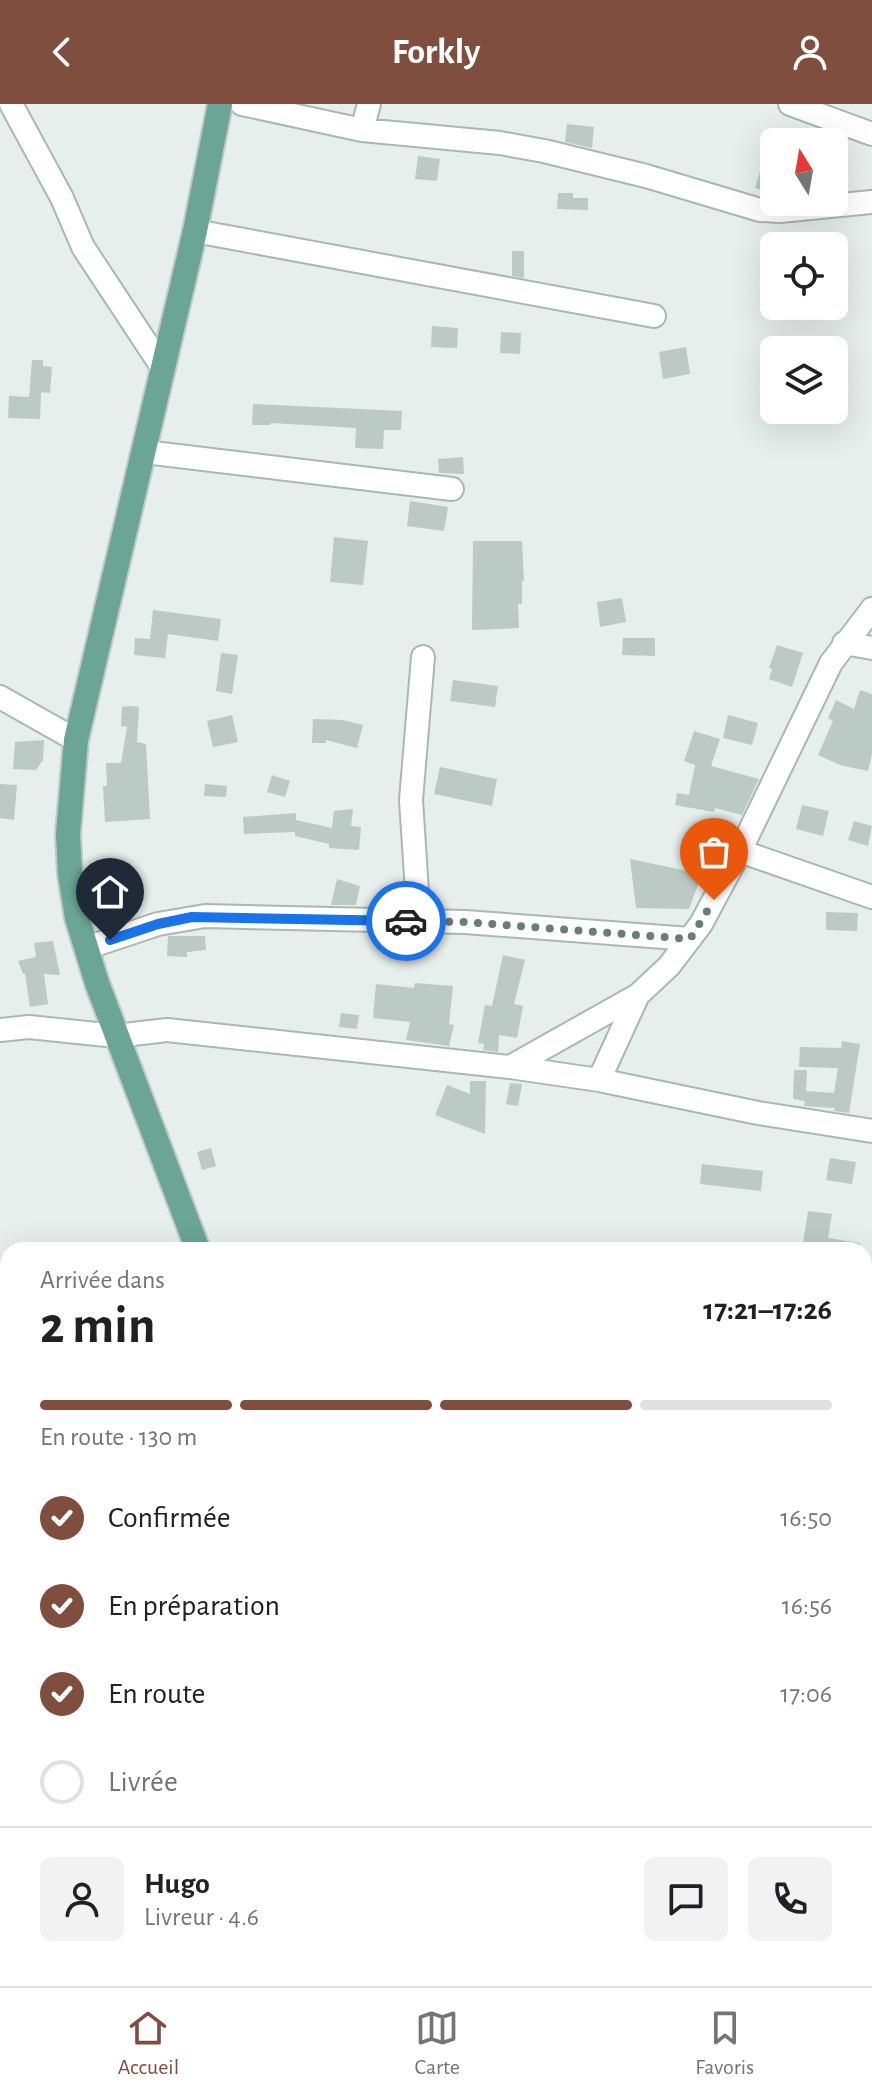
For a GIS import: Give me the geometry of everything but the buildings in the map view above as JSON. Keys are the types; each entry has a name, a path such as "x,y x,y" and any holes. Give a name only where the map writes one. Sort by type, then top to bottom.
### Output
{"main road":[{"path":"195,1242 116,1036 86,948 75,904 68,834 76,740 145,452 220,104"}],"street":[{"path":"11,104 62,198 83,247 162,367"},
{"path":"242,104 362,130 500,143 544,151 646,176 760,210 780,211 872,202"},
{"path":"362,130 369,104"},
{"path":"790,104 872,134"},
{"path":"195,231 654,316"},
{"path":"145,452 452,489"},
{"path":"510,1067 638,995 669,966 701,924 740,851 814,694 844,643 872,609"},
{"path":"844,643 872,648"},
{"path":"419,922 411,800 423,657"},
{"path":"0,697 76,740"},
{"path":"740,851 872,897"},
{"path":"86,948 158,924 192,917 465,922 690,939"},
{"path":"599,1080 638,995"},
{"path":"0,1030 29,1027 116,1036 167,1030 510,1067 599,1080 758,1113 872,1131"}],"way so far":[{"path":"406,921 465,922 690,939 714,900"}],"route":[{"path":"110,940 158,924 205,916 406,921"}]}
